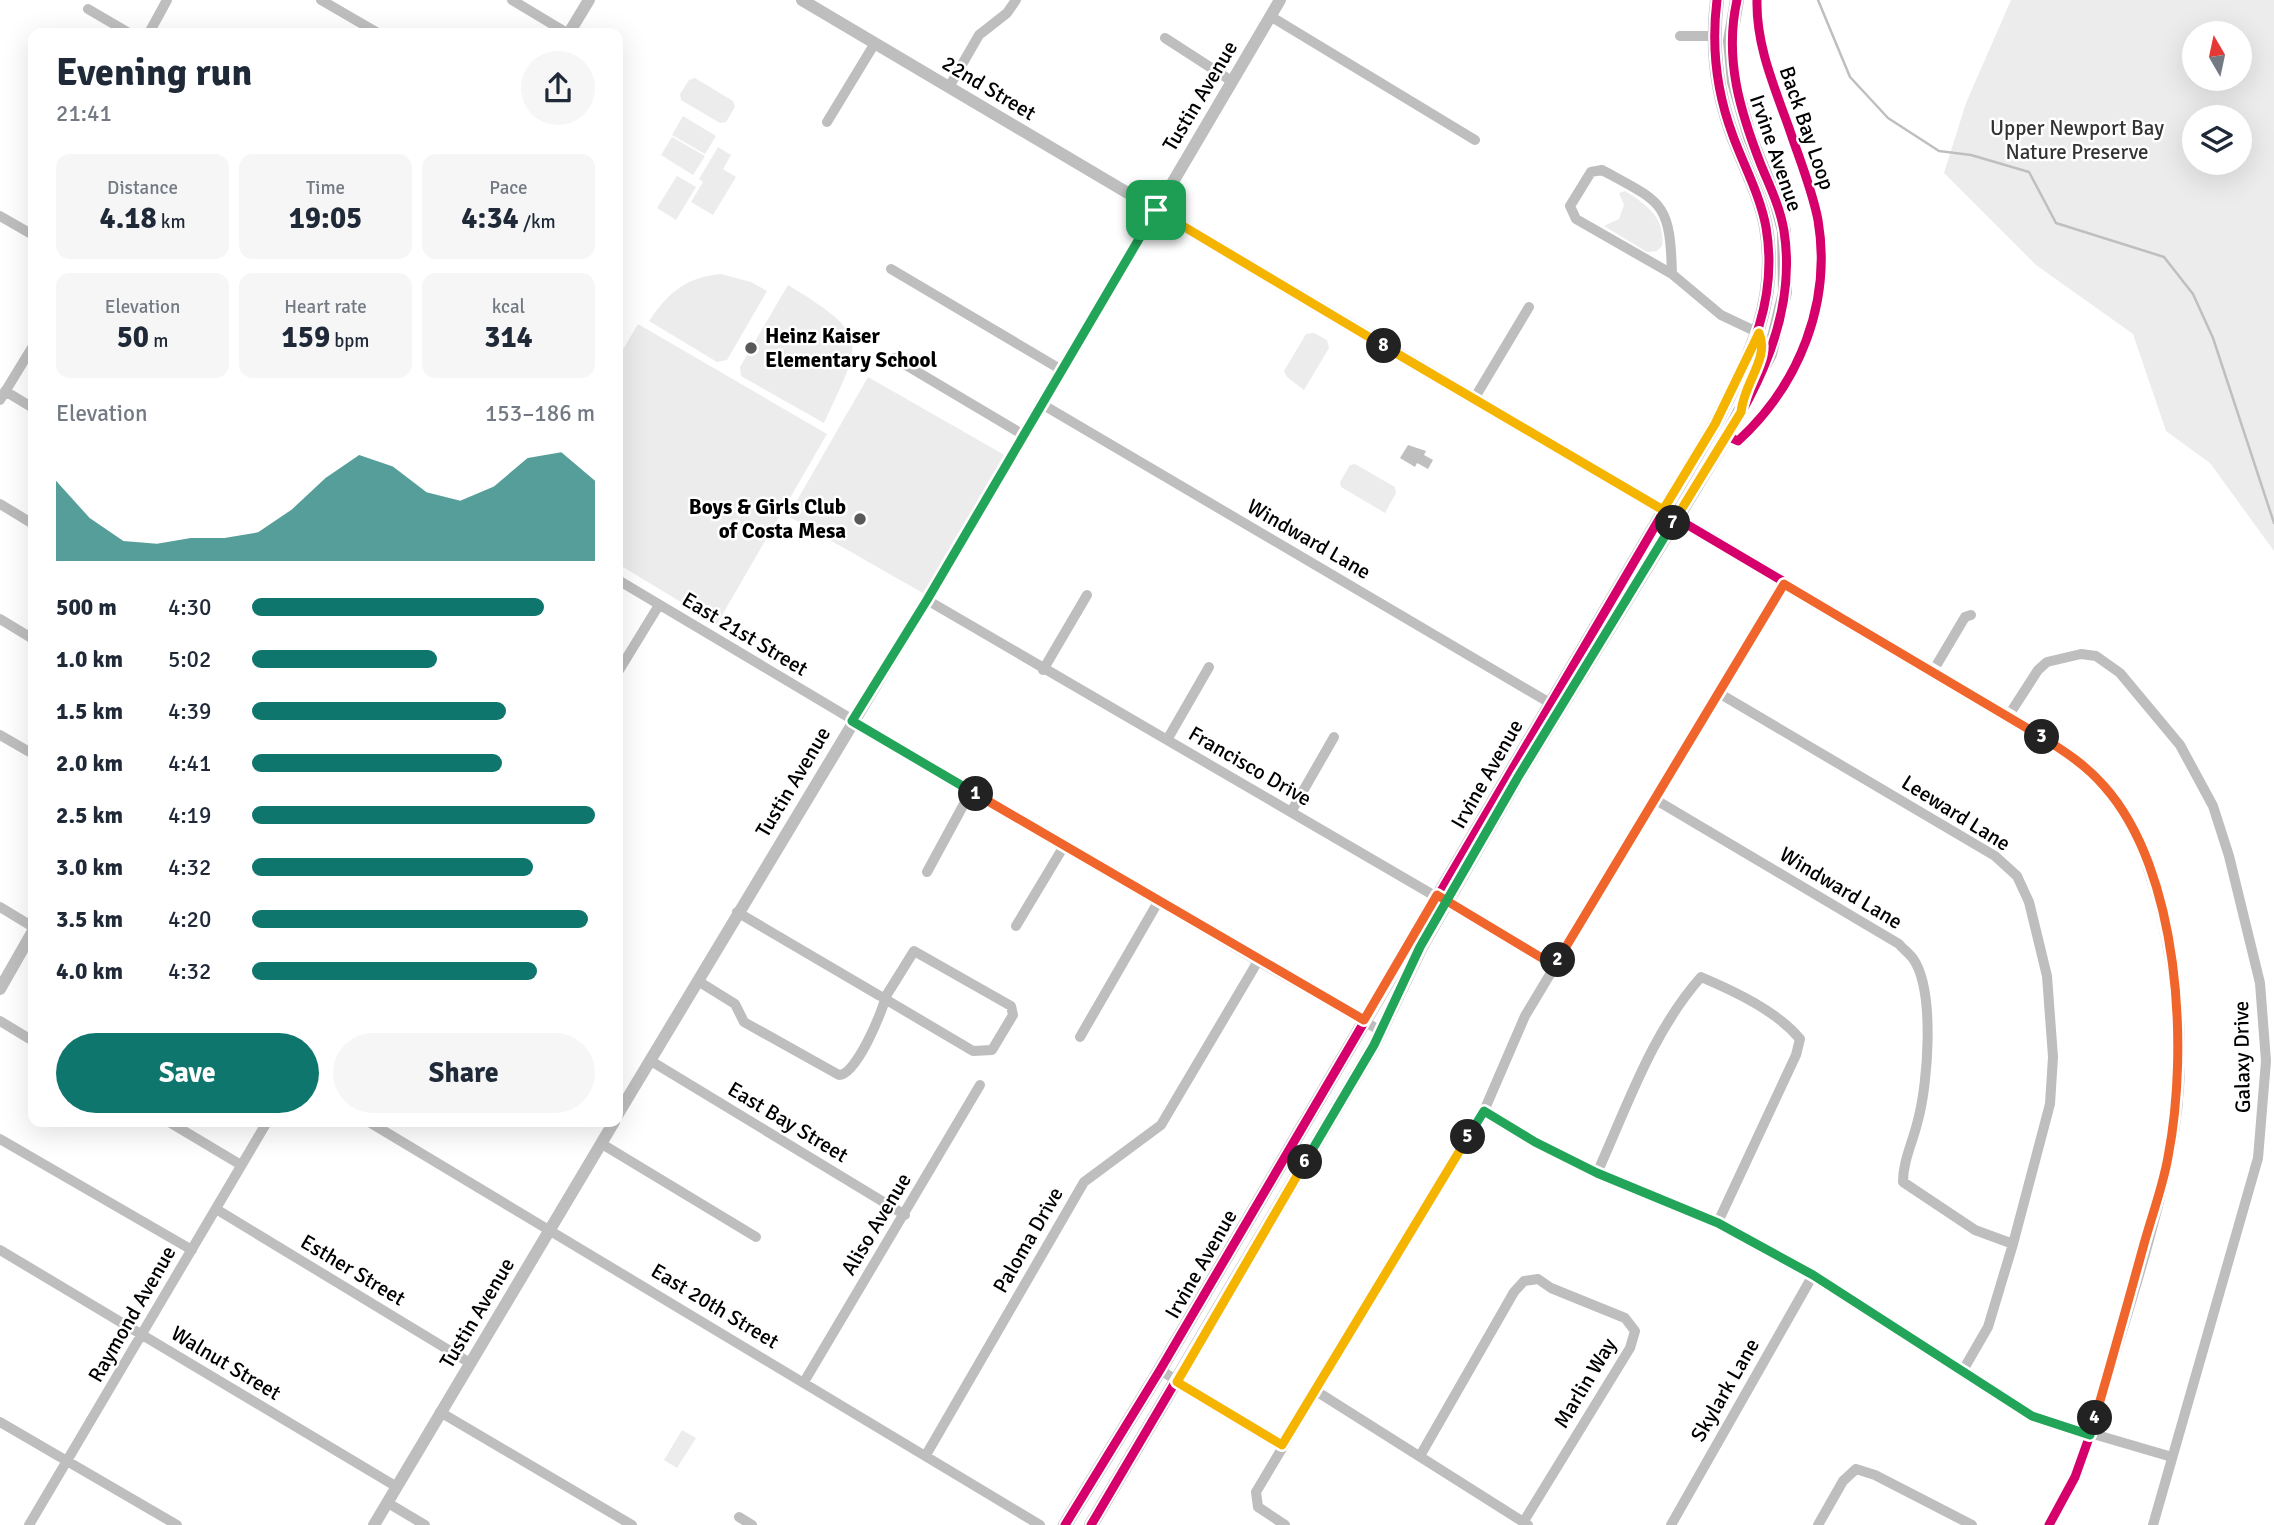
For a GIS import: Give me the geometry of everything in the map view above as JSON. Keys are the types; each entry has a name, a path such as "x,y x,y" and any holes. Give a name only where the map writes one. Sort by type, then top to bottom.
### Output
{"main road":[{"name":"Irvine Avenue","path":"1065,1525 1160,1370 1364,1020 1442,898 1663,510 1715,424 1759,333 1767,291 1766,228 1758,197 1723,105 1712,36 1717,0"},
{"name":"Irvine Avenue","path":"1554,705 1676,518 1741,412 1776,339 1783,312 1786,277 1784,231 1776,201 1750,137 1734,82 1730,41 1737,0"},
{"path":"1741,412 1742,394 1764,346 1759,333"},
{"name":"Irvine Avenue","path":"1091,1525 1381,1031 1442,898"}],"street":[{"path":"152,28 167,0"},
{"path":"321,0 370,28"},
{"path":"512,0 560,28"},
{"path":"571,28 589,0"},
{"name":"22nd Street","path":"802,0 2009,715 2076,759 2105,786 2129,820 2147,854 2173,961 2179,1056 2168,1158 2090,1435 2075,1477 2049,1525"},
{"path":"949,87 979,35 1007,13 1016,0"},
{"name":"Tustin Avenue","path":"623,1101 651,1062 737,912 927,600 1230,80 1280,0"},
{"path":"88,9 120,28"},
{"path":"1270,16 1475,140"},
{"path":"1680,36 1712,36"},
{"path":"1165,38 1230,80"},
{"path":"827,122 875,43"},
{"path":"1672,274 1669,222 1662,208 1650,196 1602,170 1591,172 1570,206 1576,219 1672,274 1721,315 1759,333"},
{"path":"0,216 28,232"},
{"path":"891,269 1060,369"},
{"path":"1474,400 1529,307"},
{"path":"28,354 3,396 28,406"},
{"path":"894,358 1022,434"},
{"name":"Windward Lane","path":"1040,403 1554,705"},
{"path":"0,504 28,520"},
{"name":"East 21st Street","path":"623,583 1158,902 1381,1031"},
{"path":"1285,1525 1258,1507 1256,1492 1484,1111 1525,1016 1784,584"},
{"path":"1043,670 1087,595"},
{"name":"Francisco Drive","path":"927,600 1555,966"},
{"path":"623,664 659,605"},
{"path":"1933,671 1965,617 1971,615"},
{"path":"0,619 28,636"},
{"name":"Galaxy Drive","path":"2009,715 2038,670 2047,662 2081,654 2096,656 2111,664 2159,718 2195,769 2217,818 2250,935 2264,1020 2264,1107 2258,1158 2154,1525"},
{"path":"1167,740 1209,667"},
{"name":"Leeward Lane","path":"1717,692 1995,856 2017,876 2029,902 2047,976 2053,1057 2050,1104 2013,1244 1987,1327 1962,1372"},
{"path":"0,735 28,751"},
{"path":"1291,812 1334,737"},
{"path":"927,872 971,791"},
{"name":"Windward Lane","path":"1656,800 1899,944 1914,961 1926,1015 1927,1071 1918,1120 1903,1167 1903,1182 1975,1230 2013,1244"},
{"path":"1016,926 1064,846"},
{"path":"1080,1037 1158,902"},
{"path":"0,907 28,926"},
{"path":"698,981 735,1004 744,1022 839,1075 849,1071 881,1015 883,998 911,953 917,951 1011,1006 1013,1015 992,1050 983,1053 973,1051 883,998 737,912"},
{"path":"0,989 28,938"},
{"name":"Paloma Drive","path":"926,1455 1084,1182 1161,1125 1258,961"},
{"path":"1597,1173 1653,1050 1687,993 1701,977 1721,985 1790,1027 1800,1039 1796,1055 1718,1223"},
{"path":"0,1021 28,1038"},
{"name":"East Bay Street","path":"651,1062 905,1215"},
{"name":"Aliso Avenue","path":"804,1382 981,1085"},
{"path":"1484,1111 1535,1142 1597,1173 1718,1223 1813,1275 2032,1416 2172,1457"},
{"path":"178,1127 241,1164"},
{"name":"Raymond Avenue","path":"29,1525 264,1127"},
{"name":"East 20th Street","path":"377,1127 1040,1525"},
{"name":"Tustin Avenue","path":"374,1525 611,1127"},
{"path":"0,1139 192,1250"},
{"path":"602,1144 756,1237"},
{"name":"Esther Street","path":"216,1209 470,1363"},
{"name":"Walnut Street","path":"0,1250 397,1487"},
{"name":"Skylark Lane","path":"1671,1525 1813,1275"},
{"name":"Marlin Way","path":"1420,1456 1518,1285 1529,1278 1538,1279 1563,1293 1625,1318 1635,1331 1630,1348 1526,1523"},
{"path":"1160,1370 1282,1445"},
{"path":"1316,1391 1526,1523"},
{"path":"440,1412 632,1525"},
{"path":"0,1422 177,1525"},
{"path":"1818,1525 1843,1481 1856,1469 1875,1475 1972,1525"},
{"path":"388,1503 425,1525"},
{"path":"739,1517 752,1525"}],"green space":[{"name":"Upper Newport Bay Nature Preserve","path":"2011,0 2274,0 2274,551 2210,463 2166,431 2133,334 2036,265 1944,173 1966,103"},
{"path":"695,78 733,101 735,107 726,122 720,123 681,100 680,94 689,80"},
{"path":"683,116 716,136 705,154 672,135"},
{"path":"672,137 705,156 693,175 661,155"},
{"path":"718,147 731,155 723,169 736,177 713,215 691,202 703,182 699,179"},
{"path":"677,176 696,187 676,220 657,208"},
{"path":"1625,191 1647,207 1658,220 1662,246 1657,251 1647,252 1604,226 1619,219 1624,205 1619,193"},
{"path":"721,274 751,282 767,291 727,360 717,362 649,321 663,302 679,288 698,279"},
{"path":"788,285 834,316 846,329 852,342 852,356 824,423 741,376 740,367"},
{"path":"638,324 827,434 717,624 623,567 623,350"},
{"path":"1314,333 1327,340 1329,348 1304,390 1287,377 1284,371 1306,334"},
{"path":"868,377 1008,457 928,596 788,516"},
{"path":"1355,464 1395,487 1396,493 1385,513 1341,487 1340,482 1350,465"},
{"path":"682,1430 696,1438 677,1468 664,1460"}],"shaded area":[{"path":"1408,445 1426,451 1424,455 1433,460 1428,469 1417,463 1415,467 1400,458"}],"waterway":[{"path":"1818,0 1850,77 1888,118 1939,151 1971,155 2029,172 2056,223 2164,257 2193,294 2213,338 2274,523"}],"cycle path":[{"path":"1065,1525 1160,1370 1715,424 1739,377 1758,330 1764,306 1769,255 1766,227 1756,192 1722,103 1715,52 1717,0"},
{"path":"1581,672 1739,417 1772,346 1782,309 1786,271 1784,231 1747,125 1736,84 1732,43 1737,0"},
{"name":"Back Bay Loop","path":"1727,436 1738,441 1760,419 1778,395 1806,341 1820,282 1818,220 1767,65 1759,33 1757,0"},
{"path":"1676,518 2009,715 2076,759 2105,786 2129,820 2147,854 2173,961 2179,1056 2168,1158 2090,1435 2075,1477 2049,1525"},
{"path":"1091,1525 1374,1045 1421,947 1489,828"}],"place":[{"name":"Heinz Kaiser Elementary School","path":"751,348"},
{"name":"Boys & Girls Club of Costa Mesa","path":"860,519"}],"route":[{"path":"1156,210 1040,403 927,600 852,721 1258,961 1364,1020 1437,895 1448,902 1555,966 1784,584 2009,715 2076,759 2105,786 2129,820 2147,854 2173,961 2179,1056 2176,1099 2168,1158 2090,1435 2032,1416 1813,1275 1718,1223 1597,1173 1535,1142 1484,1111 1282,1445 1177,1382 1374,1045 1420,947 1448,902 1474,858 1558,708 1741,412 1742,394 1764,346 1759,333 1715,424 1663,510 1156,210"}]}
